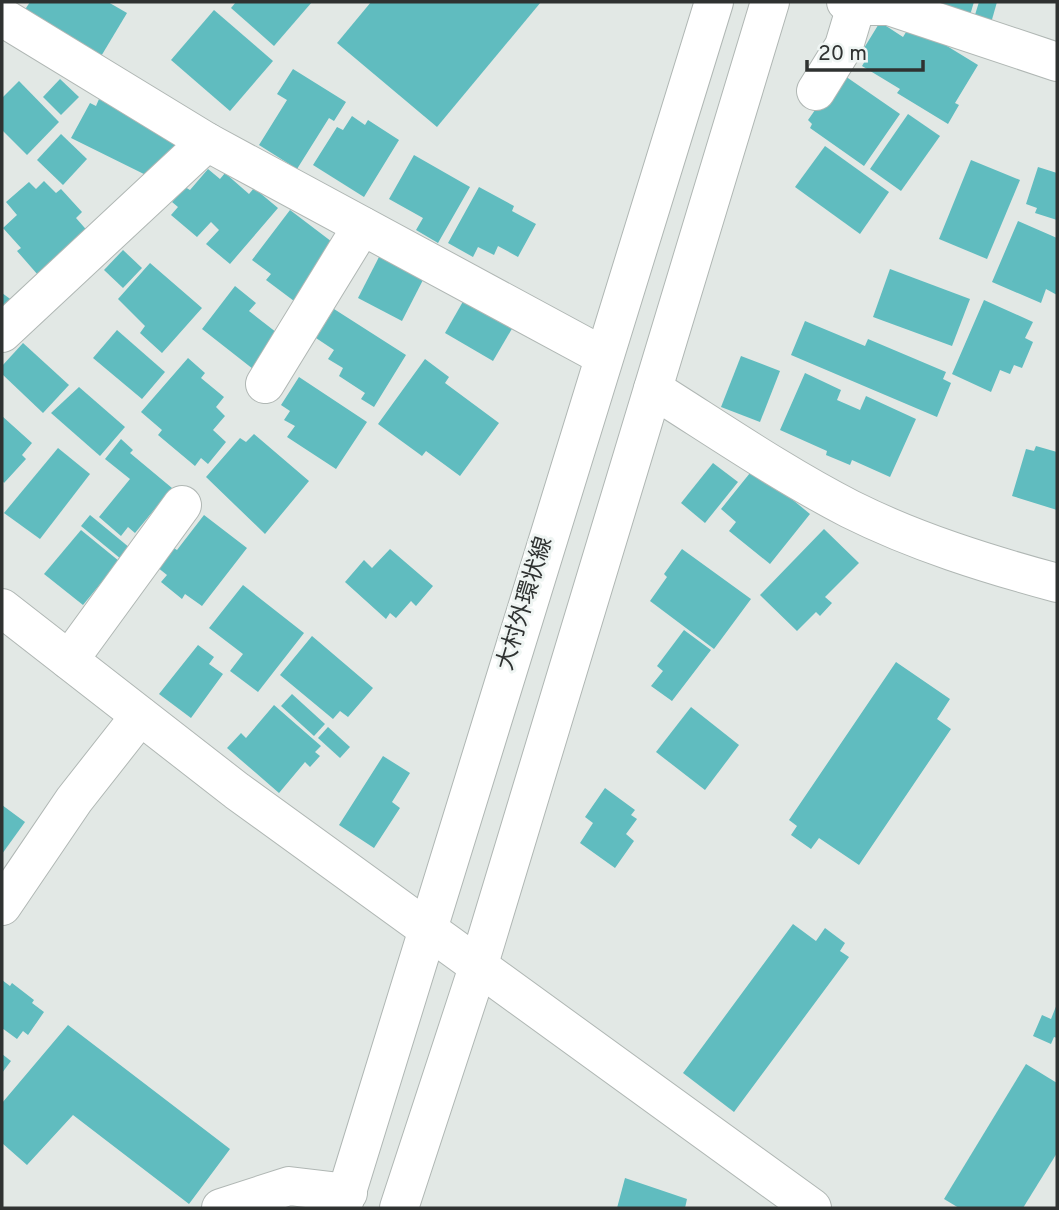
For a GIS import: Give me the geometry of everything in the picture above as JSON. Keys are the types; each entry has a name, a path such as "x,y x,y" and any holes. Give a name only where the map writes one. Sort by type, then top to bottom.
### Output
{"street":[{"name":"大村外環状線","path":"345,1200 426,927 713,2"},
{"path":"399,1208 479,964 769,2"},
{"path":"816,91 844,46 851,4 889,6 1057,62"},
{"path":"9,33 603,356"},
{"path":"2,333 207,142"},
{"path":"265,384 362,226"},
{"path":"653,389 807,486 853,510 976,561 1057,583"},
{"path":"69,660 182,505"},
{"path":"2,608 237,791 813,1208"},
{"path":"2,906 74,800 141,716"},
{"path":"221,1208 289,1186 345,1200"}],"building":[{"path":"30,2 108,2 127,13 100,58 24,11"},
{"path":"236,2 312,2 274,46 231,8"},
{"path":"371,2 541,2 437,127 337,43"},
{"path":"933,2 974,2 970,15"},
{"path":"979,2 997,2 991,23 974,18"},
{"path":"214,10 273,61 230,111 171,60"},
{"path":"880,22 903,37 911,24 978,65 955,103 959,105 948,124 897,93 900,89 862,66 868,56 861,53"},
{"path":"293,69 346,102 334,121 329,118 297,169 259,145 287,100 277,94"},
{"path":"845,76 900,114 864,166 810,128 812,124 808,120 832,86"},
{"path":"60,79 79,97 61,115 43,97"},
{"path":"19,81 59,122 27,155 2,130 2,98"},
{"path":"99,99 177,141 156,180 71,138 90,103 96,106"},
{"path":"908,114 940,136 901,191 870,169"},
{"path":"352,116 365,125 368,120 399,140 364,197 313,165 337,127 343,130"},
{"path":"61,134 87,159 63,185 37,160"},
{"path":"825,146 889,192 860,234 795,187"},
{"path":"414,155 470,187 438,243 416,230 423,218 389,199"},
{"path":"971,160 1020,180 987,259 939,239"},
{"path":"1038,167 1057,173 1057,220 1035,213 1037,208 1026,204"},
{"path":"208,169 220,179 225,173 249,194 254,188 278,208 230,264 206,244 219,230 211,222 197,237 171,215 178,207 172,202 185,187 190,190"},
{"path":"44,181 56,193 61,189 82,212 76,218 91,235 45,283 17,251 21,248 3,228 17,215 6,202 29,182 36,189"},
{"path":"479,187 514,206 512,211 536,224 518,257 498,246 494,255 478,247 473,257 448,243"},
{"path":"290,210 340,248 294,301 266,280 271,274 252,260"},
{"path":"1018,221 1057,238 1057,295 1046,289 1041,303 992,282"},
{"path":"123,250 142,268 123,288 104,270"},
{"path":"380,255 424,278 402,321 358,298"},
{"path":"150,263 202,308 162,353 140,333 145,326 118,299"},
{"path":"890,269 970,299 952,346 873,317"},
{"path":"235,286 256,303 249,311 281,336 253,369 202,329"},
{"path":"2,293 13,301 2,317"},
{"path":"465,298 513,327 493,361 445,333"},
{"path":"984,300 1033,322 1025,338 1033,342 1022,368 1014,365 1010,374 1000,370 991,392 952,374"},
{"path":"334,309 406,355 374,407 361,399 365,393 339,376 343,368 328,359 334,350 316,338"},
{"path":"805,321 865,346 868,339 946,372 943,379 951,383 937,417 791,355"},
{"path":"117,330 165,372 142,399 93,358"},
{"path":"23,343 69,385 43,413 2,374 2,366"},
{"path":"741,356 780,371 760,422 721,407"},
{"path":"188,358 205,373 201,378 224,397 216,407 225,416 213,430 226,442 208,464 201,458 195,466 158,435 162,430 141,412"},
{"path":"425,359 449,377 445,383 499,423 460,476 426,451 422,456 378,424"},
{"path":"805,373 841,390 837,400 860,410 866,396 916,419 890,477 852,460 850,465 826,455 827,451 780,430"},
{"path":"299,377 367,422 336,469 287,437 295,426 284,420 290,411 281,405"},
{"path":"79,387 125,427 100,456 51,413"},
{"path":"2,416 32,443 22,455 26,459 4,483 2,480"},
{"path":"254,434 309,481 265,534 206,477 240,438 246,442"},
{"path":"121,439 133,450 130,453 172,488 135,533 128,527 121,536 99,517 130,479 105,459"},
{"path":"1036,446 1057,452 1057,510 1012,496 1026,449 1034,451"},
{"path":"58,448 90,474 40,539 4,513"},
{"path":"713,463 738,482 705,523 681,503"},
{"path":"754,468 810,514 770,564 729,531 736,522 721,509"},
{"path":"90,515 130,548 121,559 81,526"},
{"path":"204,515 247,548 202,606 185,594 182,599 161,582 167,575 157,567 172,547 177,550"},
{"path":"824,529 859,563 825,597 832,603 820,616 816,612 797,631 760,595"},
{"path":"81,530 119,561 83,605 44,574"},
{"path":"390,549 433,586 416,606 411,601 396,618 390,613 386,619 345,582 364,560 372,568"},
{"path":"682,549 751,599 714,649 650,601 667,577 664,574"},
{"path":"243,585 304,633 258,692 230,671 243,654 209,628"},
{"path":"684,630 711,650 672,701 651,686 663,671 657,666"},
{"path":"312,636 373,688 348,717 340,711 333,719 280,675"},
{"path":"198,645 214,657 209,664 223,674 191,718 159,694"},
{"path":"896,662 950,699 937,719 951,729 859,865 819,838 811,849 791,835 797,826 789,820"},
{"path":"292,694 325,724 314,736 281,706"},
{"path":"274,705 321,746 315,752 320,756 310,767 305,762 279,793 227,748 241,733 246,738"},
{"path":"691,707 739,745 705,790 656,752"},
{"path":"328,727 350,747 340,758 318,738"},
{"path":"383,756 410,773 392,802 400,808 374,848 339,825"},
{"path":"605,788 635,810 631,815 637,819 626,834 634,841 615,868 580,843 593,823 585,817"},
{"path":"2,805 25,822 2,854"},
{"path":"793,924 816,941 825,928 845,943 840,951 849,957 734,1112 683,1073"},
{"path":"2,980 10,986 12,983 34,1000 32,1003 44,1012 28,1035 23,1031 17,1039 2,1028"},
{"path":"1057,1004 1057,1038 1054,1037 1051,1044 1033,1036 1042,1015 1051,1019"},
{"path":"68,1025 230,1149 189,1204 73,1115 27,1165 2,1143 2,1103"},
{"path":"2,1054 11,1061 2,1073"},
{"path":"1026,1064 1057,1083 1057,1153 1023,1208 959,1208 944,1199"},
{"path":"625,1178 687,1199 685,1208 617,1208"}]}
